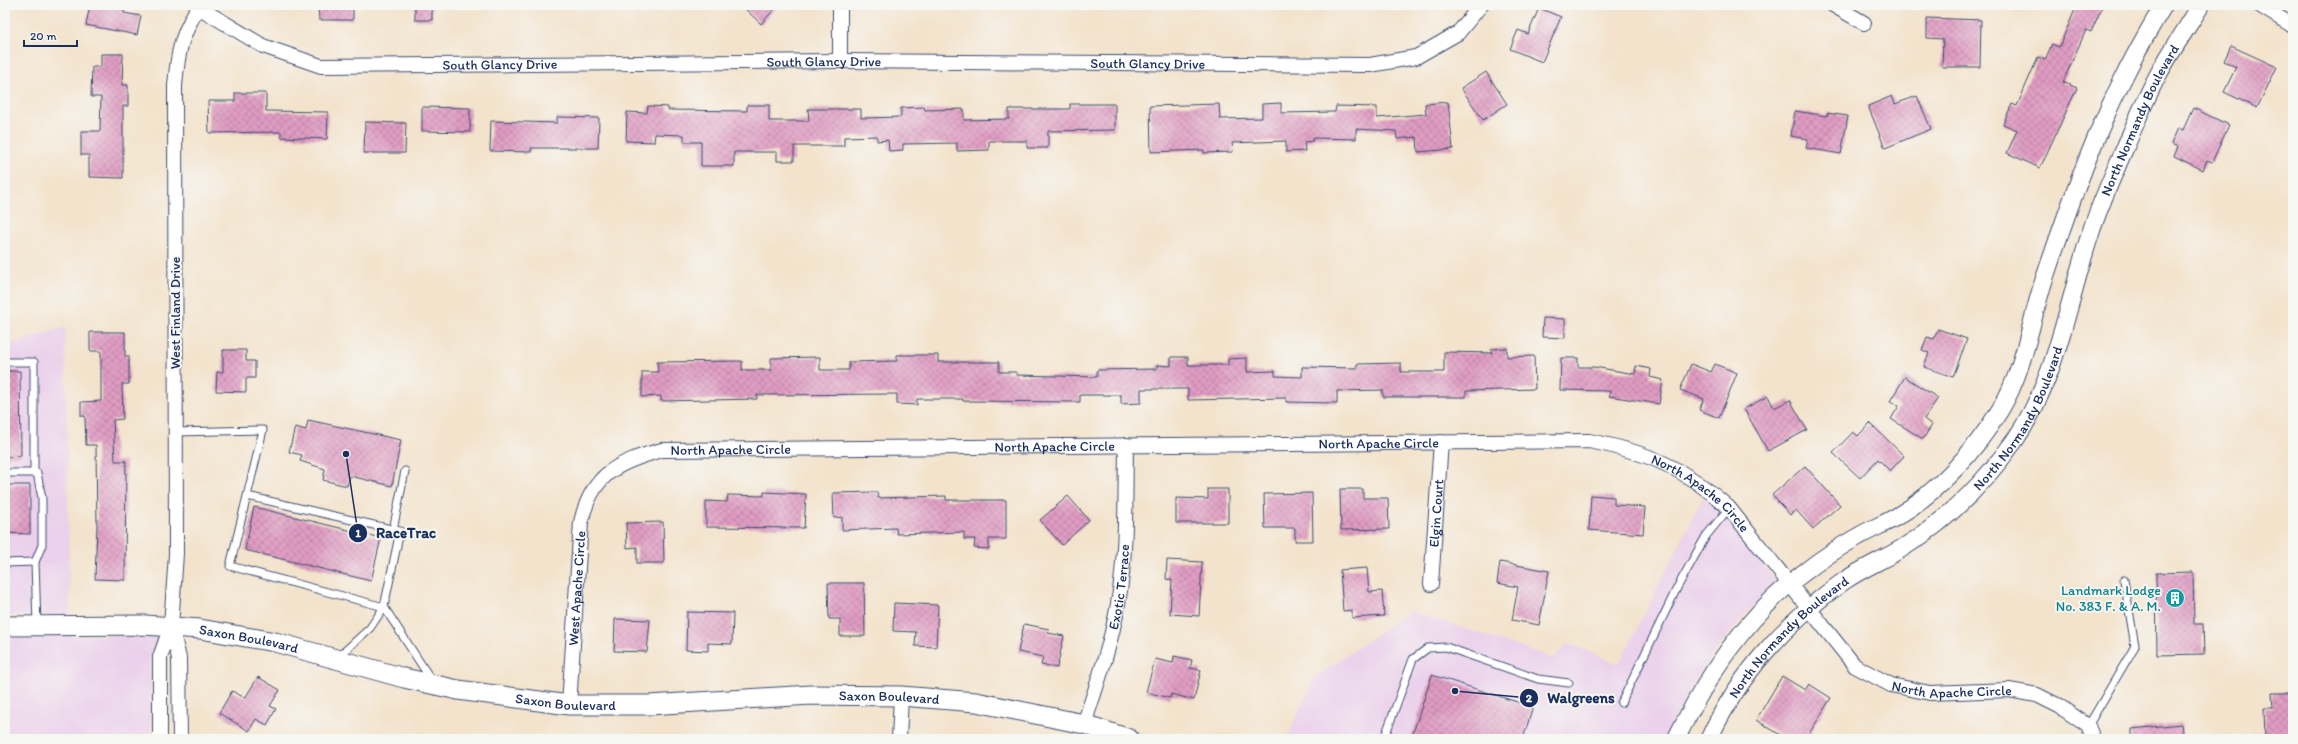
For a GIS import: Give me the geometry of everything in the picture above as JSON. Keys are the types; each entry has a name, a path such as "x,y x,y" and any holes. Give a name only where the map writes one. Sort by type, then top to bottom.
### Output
{"main road":[{"name":"Saxon Boulevard","path":"5,626 171,626 200,629 275,642 434,685 569,705 649,705 811,695 901,696 976,702 1084,724 1129,739"}],"street":[{"path":"840,5 840,61"},
{"name":"South Glancy Drive","path":"198,6 263,46 321,66 840,61 1370,65 1416,57 1458,33 1481,5"},
{"path":"1833,5 1864,23"},
{"name":"North Normandy Boulevard","path":"1676,739 1696,699 1714,668 1751,622 1790,583 1829,554 1860,535 1895,517 1935,488 1955,468 2001,408 2014,382 2039,294 2088,153 2112,100 2164,5"},
{"name":"North Normandy Boulevard","path":"1709,739 1747,674 1791,624 1844,581 1904,547 1949,514 1984,480 2016,438 2035,407 2046,383 2090,234 2131,133 2157,77 2201,5"},
{"path":"2259,5 2293,26"},
{"name":"West Finland Drive","path":"160,739 160,657 171,626 176,554 175,86 178,50 186,28 198,6"},
{"name":"North Apache Circle","path":"603,476 631,459 662,450 1589,441 1624,448 1664,462 1705,486 1729,508 1855,666 1891,685 1930,694 2009,690 2037,695 2058,706 2091,733"},
{"name":"Elgin Court","path":"1431,584 1441,442"},
{"name":"Exotic Terrace","path":"1084,724 1103,664 1118,604 1124,552 1126,445"},
{"name":"West Apache Circle","path":"569,705 581,522 584,506 603,476"},
{"name":"West Finland Drive","path":"171,626 180,658 180,739"},
{"path":"899,739 901,696"}],"lane":[{"path":"5,362 34,362 34,473"},
{"path":"176,432 263,430 230,566 384,607 434,685"},
{"path":"393,530 405,471"},
{"path":"5,473 37,473 42,498 42,545 35,562 37,625"},
{"path":"247,496 400,531 384,607 370,628 336,659"},
{"path":"1621,703 1678,586 1706,536 1729,508"},
{"path":"5,562 35,562"},
{"path":"2091,733 2135,646 2124,580"},
{"path":"1384,739 1413,659 1428,648 1446,647 1538,679 1569,683"}],"shaded area":[{"path":"65,327 70,615 5,616 5,346"},
{"path":"1703,497 1723,515 1777,582 1749,610 1708,661 1688,694 1665,739 1286,739 1316,676 1411,611 1553,658 1568,643 1619,664"},
{"path":"5,636 158,636 151,657 151,739 5,739"}],"building":[{"path":"90,5 125,5 124,13 141,16 137,35 86,25"},
{"path":"318,5 353,5 353,20 319,20"},
{"path":"415,5 432,5 432,20 415,20"},
{"path":"741,5 778,5 761,24"},
{"path":"2077,5 2103,5 2091,32 2086,30 2063,82 2077,88 2040,168 2007,153 2017,130 2003,124 2012,104 2017,106 2038,57 2045,60 2052,44 2059,47"},
{"path":"1539,8 1561,17 1542,62 1510,49 1518,30 1528,34"},
{"path":"1927,18 1981,20 1980,67 1942,67 1943,39 1927,38"},
{"path":"2231,46 2277,67 2257,108 2224,92 2236,67 2224,61"},
{"path":"101,54 123,54 122,85 128,85 128,106 123,106 123,178 89,177 89,155 81,155 81,131 100,131 101,97 91,97 92,67 101,67"},
{"path":"1486,72 1507,104 1483,120 1461,88"},
{"path":"235,93 266,93 266,111 328,112 327,139 281,137 281,132 209,133 208,101 235,101"},
{"path":"1892,96 1895,104 1917,96 1931,129 1885,148 1868,106"},
{"path":"1448,102 1453,149 1418,152 1417,137 1397,139 1396,131 1356,129 1356,139 1313,138 1313,141 1304,142 1305,151 1286,152 1286,141 1232,143 1233,152 1204,153 1204,150 1151,152 1150,106 1219,104 1220,119 1262,118 1262,104 1281,103 1281,113 1335,112 1336,106 1377,107 1377,118 1426,114 1425,104"},
{"path":"1070,104 1115,104 1115,130 1048,131 1048,148 1027,148 1027,141 989,141 989,150 957,151 957,143 903,144 903,150 889,151 888,140 877,141 877,136 844,137 844,146 794,146 794,161 777,161 777,152 734,152 734,166 701,166 701,142 684,142 684,135 655,134 654,142 626,141 627,112 647,113 648,106 668,107 668,110 747,111 747,105 769,105 769,121 809,121 808,109 861,109 861,118 901,117 901,108 924,107 925,110 964,109 964,120 1009,119 1009,109 1070,109"},
{"path":"422,107 470,108 470,132 422,131"},
{"path":"2193,108 2229,125 2212,162 2207,160 2203,170 2174,156 2178,147 2171,144 2178,128 2183,130"},
{"path":"1795,111 1827,116 1827,113 1848,116 1841,154 1806,148 1808,139 1791,136"},
{"path":"557,117 599,118 598,148 531,148 531,152 490,151 491,121 557,123"},
{"path":"365,122 406,123 405,153 364,153"},
{"path":"1543,318 1565,319 1565,338 1542,337"},
{"path":"1938,329 1967,339 1953,377 1924,367 1929,353 1922,350 1927,337 1934,339"},
{"path":"90,332 125,332 125,356 129,356 129,384 122,384 123,419 113,420 115,461 126,461 125,580 95,579 97,527 96,445 86,445 85,416 81,416 81,402 101,401 101,351 90,351"},
{"path":"1507,348 1507,357 1534,356 1535,389 1466,391 1466,397 1383,397 1383,390 1337,391 1337,403 1286,402 1286,398 1188,400 1188,389 1141,389 1141,403 1121,404 1121,395 1080,395 1080,402 917,399 917,405 897,404 897,394 757,395 757,399 661,401 661,396 642,397 642,372 658,372 657,362 742,361 742,370 771,370 771,358 820,357 820,370 849,370 849,362 897,361 897,355 938,355 938,362 999,362 999,372 1017,372 1017,375 1097,377 1097,370 1157,369 1157,365 1171,366 1171,357 1188,357 1188,365 1228,365 1228,359 1247,358 1247,372 1275,371 1275,376 1302,377 1302,367 1357,368 1357,364 1401,363 1401,372 1444,372 1444,352 1492,353 1491,349"},
{"path":"223,350 246,350 246,361 255,361 255,378 246,378 246,392 216,391 217,372 223,372"},
{"path":"1561,358 1578,358 1578,367 1594,367 1635,374 1636,366 1651,369 1650,377 1663,380 1659,404 1609,396 1610,391 1560,390"},
{"path":"1691,364 1711,372 1715,364 1737,373 1719,418 1699,410 1704,399 1680,390"},
{"path":"5,371 20,371 21,456 5,457"},
{"path":"1905,377 1938,398 1924,419 1932,425 1923,439 1891,419 1899,406 1890,401"},
{"path":"1768,396 1774,408 1790,400 1807,430 1768,451 1744,409"},
{"path":"308,420 401,440 392,486 350,476 347,486 323,480 325,469 300,461 302,455 289,452 295,427 306,430"},
{"path":"1870,423 1904,456 1890,471 1878,459 1860,478 1833,453 1853,432 1858,436"},
{"path":"1805,466 1840,505 1813,529 1796,510 1790,515 1772,495"},
{"path":"5,485 30,485 30,534 5,533"},
{"path":"1208,489 1228,489 1228,523 1176,523 1176,498 1208,499"},
{"path":"1340,489 1363,489 1363,498 1388,498 1389,529 1341,530"},
{"path":"764,492 806,494 804,528 706,527 706,501 727,502 728,495 764,496"},
{"path":"877,492 878,498 946,496 946,500 1006,500 1006,539 989,539 989,549 974,548 975,539 964,539 964,532 897,534 896,528 842,530 842,517 834,518 833,493"},
{"path":"1312,493 1313,541 1295,541 1295,528 1265,528 1264,494"},
{"path":"1591,495 1614,497 1614,505 1645,507 1643,534 1589,530"},
{"path":"1068,496 1089,520 1062,545 1040,520"},
{"path":"254,507 381,538 371,581 245,550"},
{"path":"663,522 664,563 637,563 637,547 627,548 626,523"},
{"path":"1167,560 1202,562 1199,616 1170,614 1172,580 1166,579"},
{"path":"1500,562 1549,571 1539,625 1512,620 1518,587 1497,583"},
{"path":"1367,568 1369,592 1382,591 1384,616 1352,618 1352,610 1343,611 1340,570"},
{"name":"Landmark Lodge No. 383 F. & A. M.","path":"2193,572 2194,624 2203,624 2204,654 2157,655 2156,573"},
{"path":"828,583 864,583 865,636 840,636 840,619 829,619"},
{"path":"894,603 938,605 936,647 915,646 916,632 893,631"},
{"path":"687,612 733,613 732,644 708,643 708,651 686,650"},
{"path":"615,619 650,620 647,652 614,651"},
{"path":"1024,624 1049,629 1048,633 1064,636 1057,668 1041,665 1043,657 1018,652"},
{"path":"1174,656 1192,660 1190,668 1201,670 1194,700 1171,694 1170,698 1146,692 1155,659 1173,663"},
{"path":"1432,675 1533,707 1523,739 1411,739"},
{"path":"1782,676 1805,690 1809,684 1831,698 1806,739 1787,739 1756,720"},
{"path":"258,677 280,690 270,706 276,709 267,725 256,719 249,731 219,713 232,691 245,698"},
{"path":"2272,693 2293,693 2293,739 2265,739 2264,708 2273,708"},
{"path":"2181,724 2183,739 2132,739 2132,729"}],"place":[{"name":"RaceTrac","path":"346,454"},
{"name":"Landmark Lodge No. 383 F. & A. M.","path":"2175,598"},
{"name":"Walgreens","path":"1455,691"}]}
